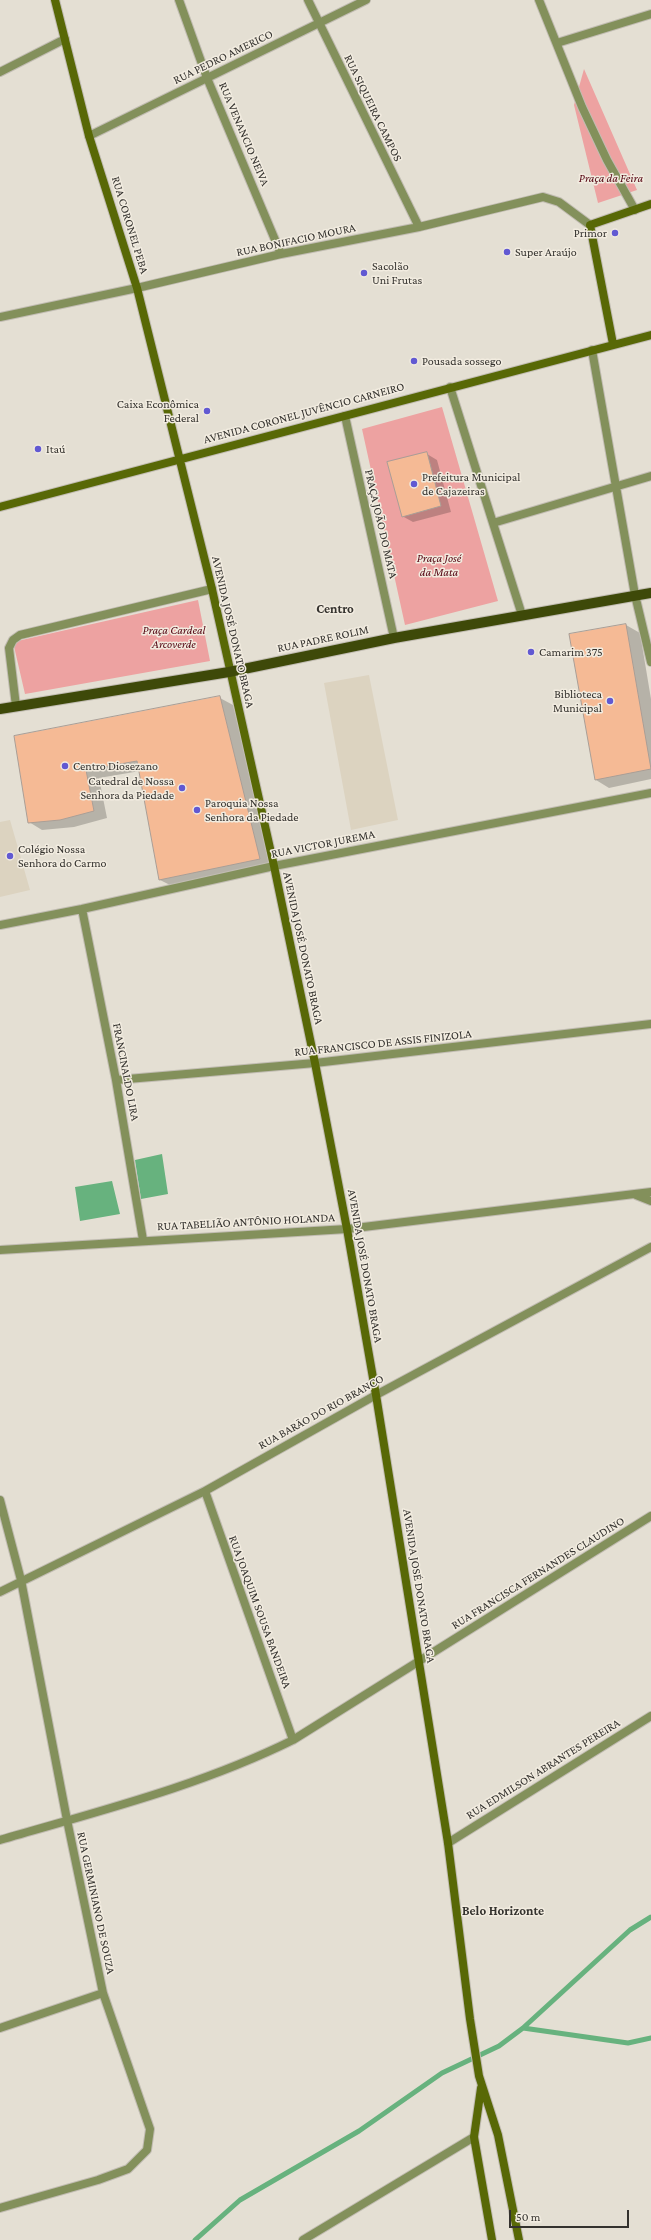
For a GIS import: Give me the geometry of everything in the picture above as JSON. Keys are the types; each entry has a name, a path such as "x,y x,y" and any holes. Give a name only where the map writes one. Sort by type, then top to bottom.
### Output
{"main road":[{"name":"RUA CORONEL PEBA","path":"55,0 89,136 137,288 178,458"},
{"path":"613,344 590,225 651,204"},
{"name":"AVENIDA CORONEL JUVÊNCIO CARNEIRO","path":"0,507 178,458 345,416 613,344 651,336"},
{"name":"AVENIDA JOSÉ DONATO BRAGA","path":"178,458 212,588 229,672 274,866 347,1228 376,1395 448,1843 470,2019 479,2076 498,2136 519,2240"},
{"name":"RUA PADRE ROLIM","path":"0,709 229,672 394,638 651,593"},
{"name":"AVENIDA JOSÉ DONATO BRAGA","path":"482,2087 474,2137 492,2240"}],"street":[{"name":"RUA VENANCIO NEIVA","path":"178,0 207,78 281,254"},
{"name":"RUA SIQUEIRA CAMPOS","path":"308,0 318,24 419,227"},
{"name":"RUA PEDRO AMERICO","path":"89,136 366,0"},
{"path":"539,0 574,89 594,134 606,160 635,210"},
{"path":"557,43 651,14"},
{"path":"0,72 65,39"},
{"name":"RUA BONIFACIO MOURA","path":"0,317 137,288 281,254 419,227 543,197 559,202 590,225"},
{"path":"592,350 635,595 651,662"},
{"path":"450,387 522,615"},
{"name":"PRAÇA JOÃO DO MATA","path":"345,416 394,638"},
{"path":"493,523 651,476"},
{"path":"16,706 9,648 13,640 16,638 212,588"},
{"name":"RUA VICTOR JUREMA","path":"0,925 82,909 274,866 651,793"},
{"name":"FRANCINALDO LIRA","path":"82,909 116,1080 144,1240"},
{"name":"RUA FRANCISCO DE ASSIS FINIZOLA","path":"116,1080 314,1063 651,1024"},
{"name":"RUA TABELIÃO ANTÔNIO HOLANDA","path":"0,1250 347,1228 651,1192"},
{"path":"636,1194 651,1201"},
{"name":"RUA BARĀO DO RIO BRANCO","path":"0,1592 21,1580 205,1491 376,1395 651,1247"},
{"name":"RUA JOAQUIM SOUSA BANDEIRA","path":"205,1491 293,1740"},
{"name":"RUA GERMINIANO DE SOUZA","path":"0,1500 21,1580 66,1820 103,1993 150,2129 147,2150 128,2169 98,2180 0,2208"},
{"name":"RUA FRANCISCA FERNANDES CLAUDINO","path":"0,1840 157,1794 254,1759 293,1740 651,1516"},
{"name":"RUA EDMILSON ABRANTES PEREIRA","path":"448,1843 651,1716"},
{"path":"0,2028 103,1993"},
{"path":"303,2240 474,2137"}],"shaded area":[{"path":"369,675 398,820 351,830 324,683"},
{"name":"Colégio Nossa Senhora do Carmo","path":"10,820 30,890 0,897 0,822"},
{"path":"162,1154 168,1194 141,1199 135,1160"},
{"path":"112,1181 120,1214 80,1221 75,1187"}],"green space":[{"name":"Praça da Feira","path":"584,69 637,190 598,203 574,105"},
{"name":"Praça José da Mata","path":"442,407 498,601 405,625 362,429"},
{"name":"Praça Cardeal Arcoverde","path":"198,600 210,661 25,694 13,642"}],"building":[{"name":"Prefeitura Municipal de Cajazeiras","path":"427,452 441,506 402,517 387,462"},
{"name":"Biblioteca Municipal","path":"626,624 651,769 595,780 569,634"},
{"name":"Paroquia Nossa Senhora da Piedade","path":"220,696 260,859 159,880 137,761 86,770 94,811 60,820 28,823 14,736"}],"waterway":[{"path":"195,2240 240,2200 359,2131 442,2073 499,2046 523,2028 630,1930 651,1917"},
{"path":"523,2028 628,2043 651,2038"}],"place":[{"name":"Primor","path":"615,233"},
{"name":"Super Araújo","path":"507,252"},
{"name":"Sacolão Uni Frutas","path":"364,273"},
{"name":"Pousada sossego","path":"414,361"},
{"name":"Caixa Econômica Federal","path":"207,411"},
{"name":"Itaú","path":"38,449"},
{"name":"Prefeitura Municipal de Cajazeiras","path":"414,484"},
{"name":"Camarim 375","path":"531,652"},
{"name":"Biblioteca Municipal","path":"610,701"},
{"name":"Centro Diosezano","path":"65,766"},
{"name":"Catedral de Nossa Senhora da Piedade","path":"182,788"},
{"name":"Paroquia Nossa Senhora da Piedade","path":"197,810"},
{"name":"Colégio Nossa Senhora do Carmo","path":"10,856"}],"district":[{"name":"Centro","path":"335,609"},
{"name":"Belo Horizonte","path":"503,1911"}]}
